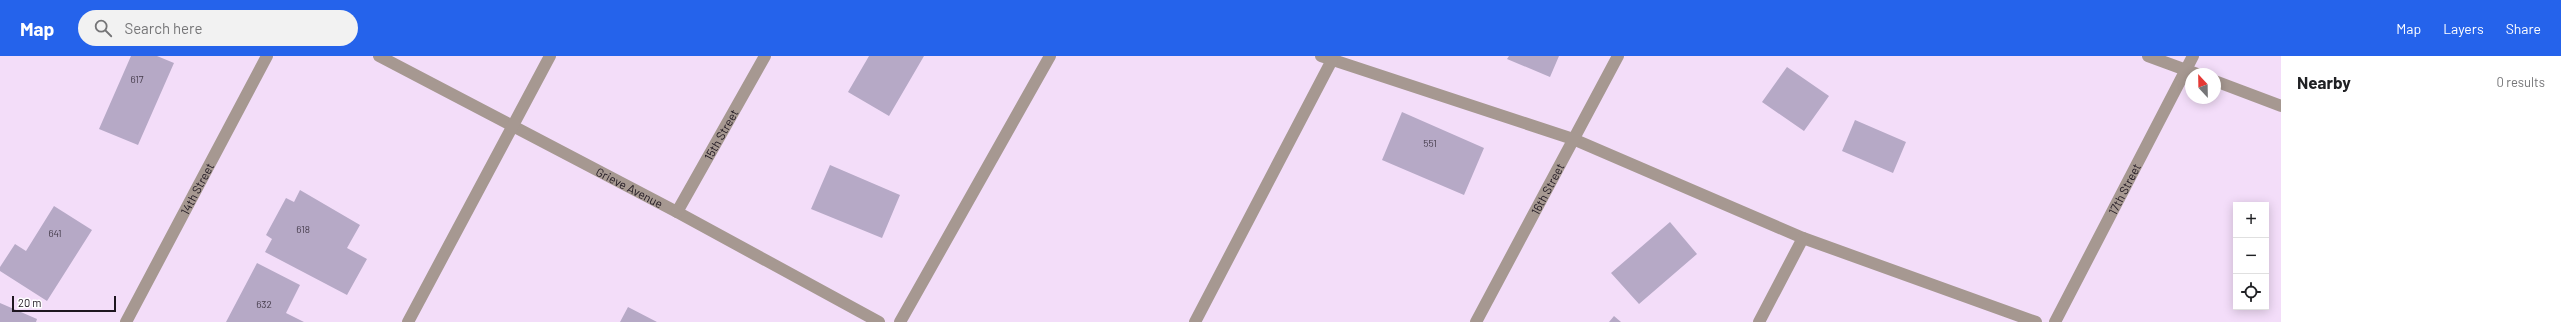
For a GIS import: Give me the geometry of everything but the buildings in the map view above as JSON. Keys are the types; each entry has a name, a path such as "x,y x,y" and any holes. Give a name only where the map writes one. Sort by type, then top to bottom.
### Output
{"street":[{"name":"14th Street","path":"126,322 267,56"},
{"name":"Grieve Avenue","path":"379,56 677,212 879,322"},
{"path":"408,322 550,56"},
{"name":"15th Street","path":"677,212 765,56"},
{"path":"900,322 1050,56"},
{"name":"16th Street","path":"1476,322 1618,56"},
{"path":"2148,56 2185,70"},
{"name":"17th Street","path":"2186,68 2193,56"},
{"path":"1195,322 1326,58 1573,139 1804,238 2036,322"},
{"name":"17th Street","path":"2055,322 2185,70"},
{"path":"2221,83 2281,106"},
{"path":"1759,322 1804,238"}]}
